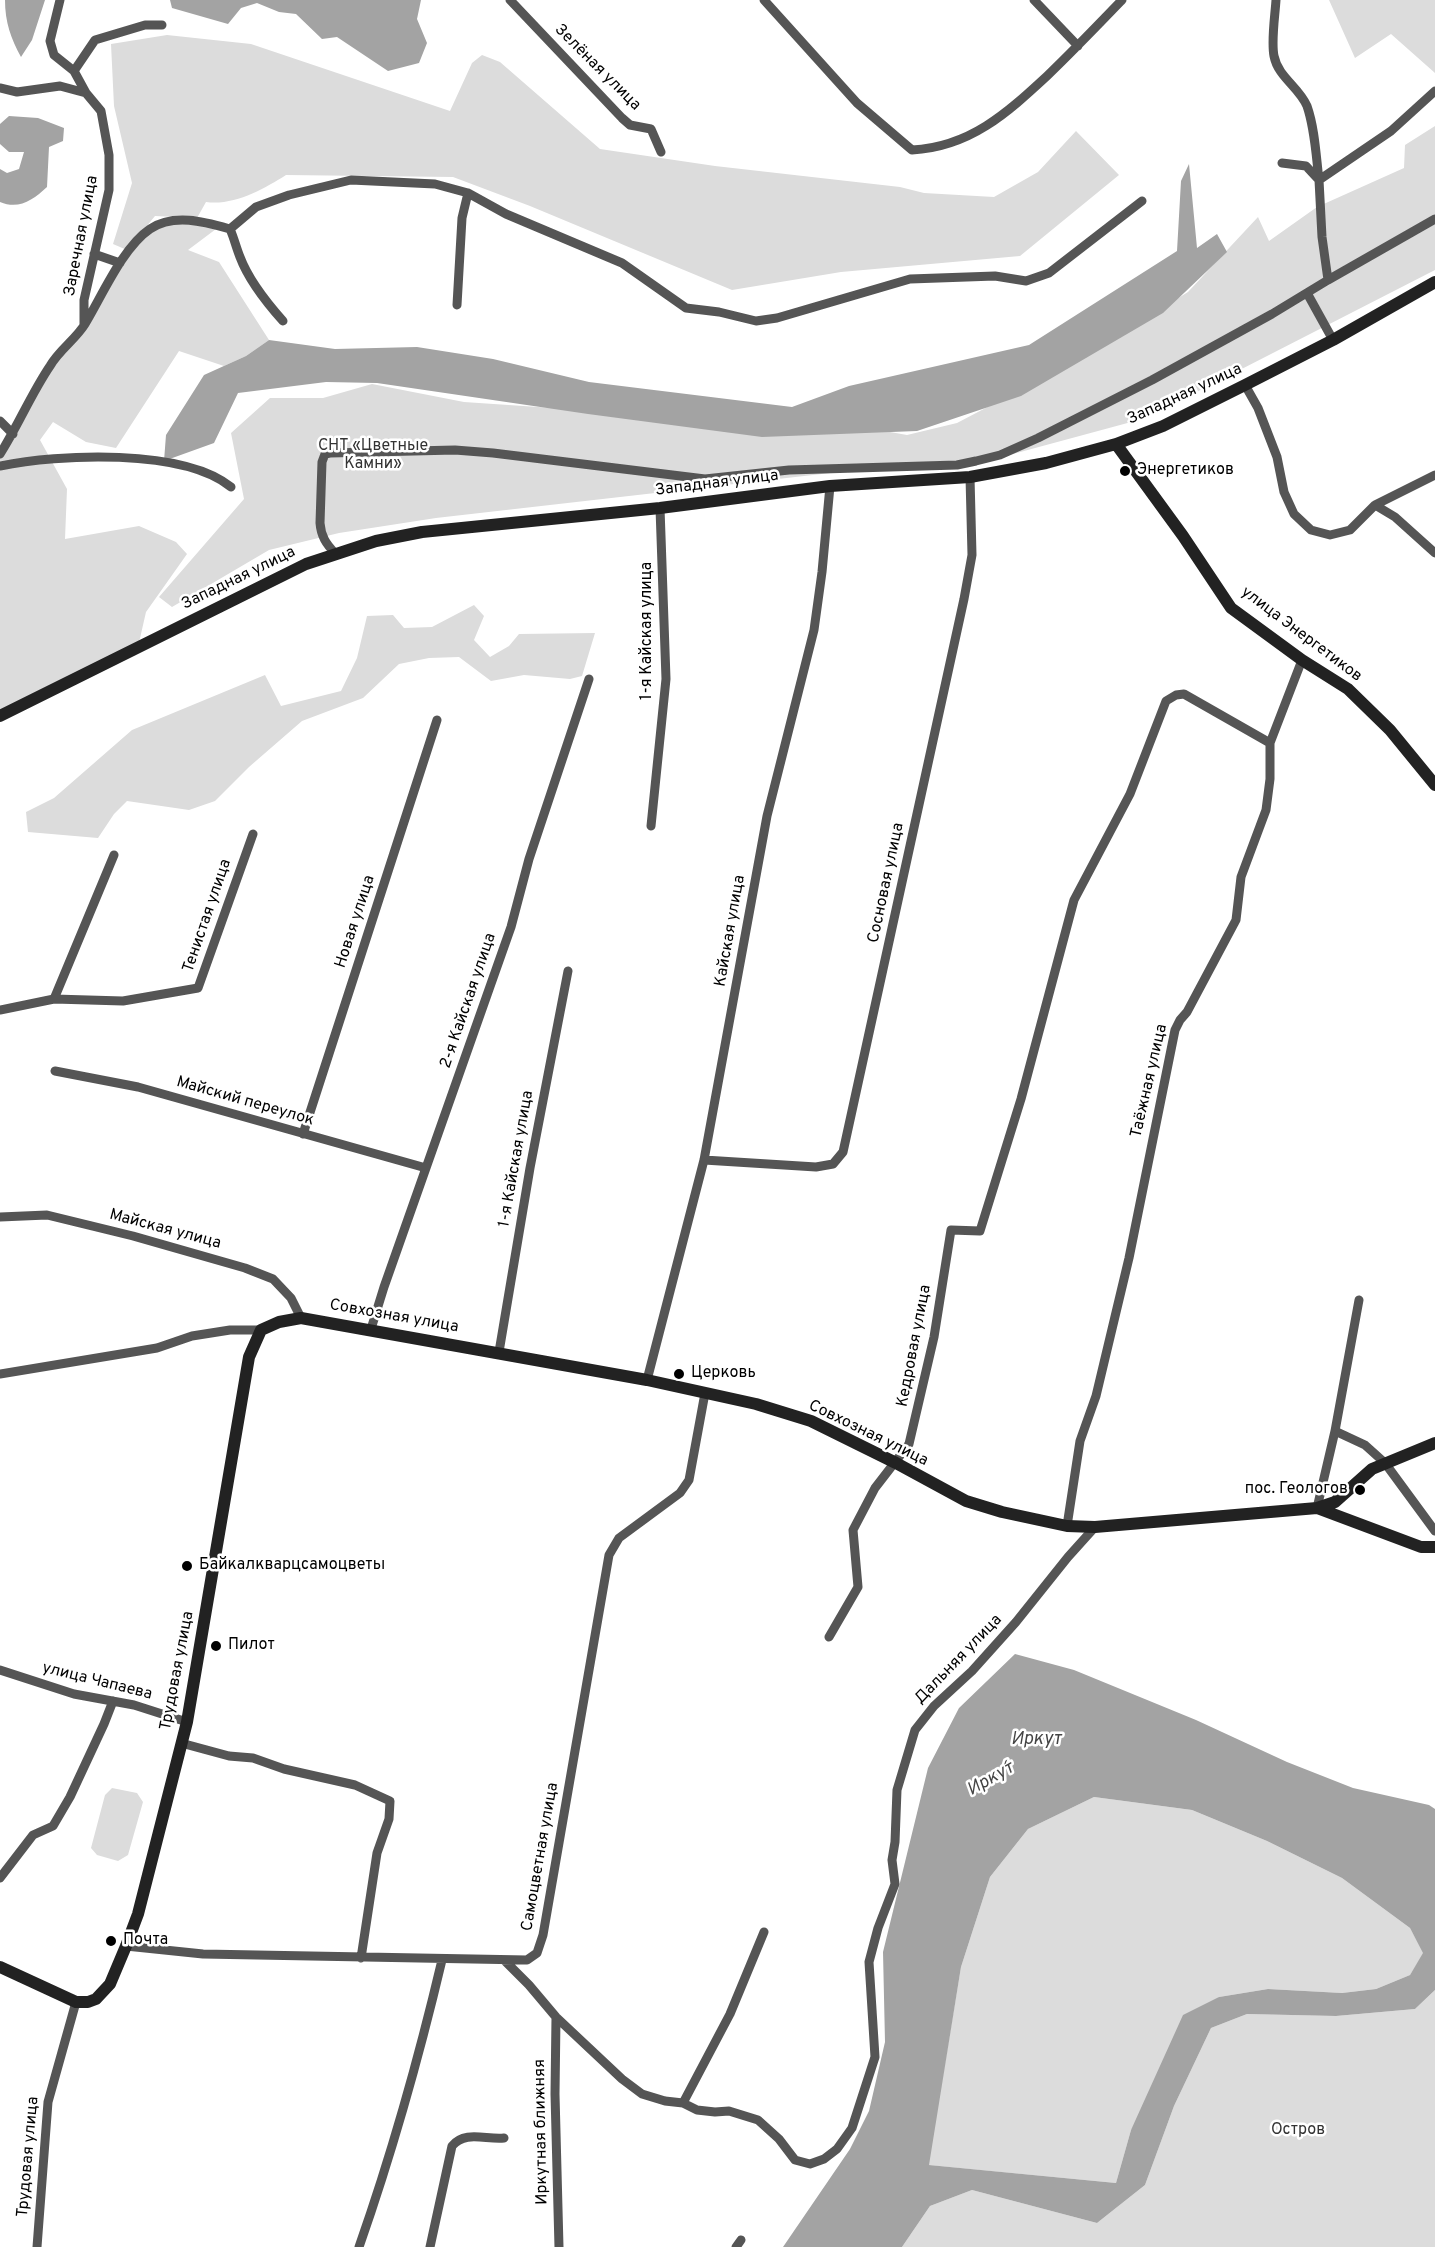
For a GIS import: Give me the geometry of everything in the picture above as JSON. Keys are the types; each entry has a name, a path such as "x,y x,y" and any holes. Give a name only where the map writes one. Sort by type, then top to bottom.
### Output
{"street":[{"name":"Заречная улица","path":"60,0 50,41 54,55 74,71 86,93 101,111 109,155 109,190 84,300 84,327"},
{"name":"Зелёная улица","path":"510,0 622,118 630,125 651,129 661,152"},
{"path":"764,0 857,103 912,150 933,149 979,131 1003,116 1078,46 1122,0"},
{"path":"1034,0 1078,46"},
{"path":"1276,0 1274,56 1282,75 1296,88 1307,106 1315,146 1322,237 1328,280"},
{"path":"74,71 95,40 145,25 162,25"},
{"path":"0,88 17,92 60,86 86,93"},
{"path":"1319,180 1391,131 1435,92"},
{"path":"1282,163 1306,166 1319,180"},
{"path":"230,229 256,207 288,195 351,180 435,184 468,193 506,214 622,263 686,308 719,312 756,321 777,318 910,279 995,276 1026,281 1049,273 1142,201"},
{"path":"457,305 462,218 468,193"},
{"path":"334,553 325,543 320,532 322,462 325,454 330,453 455,450 705,478 789,470 957,465 1000,455 1162,375 1435,219"},
{"path":"0,454 50,364 84,327 120,263 150,229 165,223 187,220 205,221 230,229"},
{"path":"230,229 240,258 257,289 283,321"},
{"path":"94,254 120,263"},
{"name":"Западная улица","path":"0,716 306,564 376,541 422,532 660,507 830,486 970,477 1046,463 1116,444 1163,426 1245,386 1333,340 1435,282"},
{"path":"1307,292 1333,340"},
{"path":"1245,386 1258,408 1277,457 1284,492 1294,514 1311,530 1330,535 1350,531 1375,505 1435,475"},
{"path":"0,421 13,434"},
{"name":"улица Энергетиков","path":"1116,444 1184,536 1231,608 1302,660 1348,689 1390,730 1435,785"},
{"path":"0,466 27,460 128,458 198,470 218,476 231,487"},
{"name":"Сосновая улица","path":"704,1160 816,1167 833,1164 843,1152 964,599 972,555 970,477"},
{"name":"Кайская улица","path":"647,1380 704,1160 767,816 814,630 830,486"},
{"path":"1375,505 1395,517 1435,553"},
{"name":"1-я Кайская улица","path":"651,826 666,679 660,507"},
{"name":"Таёжная улица","path":"1067,1526 1080,1441 1096,1396 1129,1258 1174,1030 1187,1012 1236,921 1241,878 1266,810 1270,780 1270,743 1302,660"},
{"name":"2-я Кайская улица","path":"371,1329 511,927 529,859 589,679"},
{"name":"Кедровая улица","path":"829,1637 858,1587 853,1530 875,1488 909,1444 934,1337 951,1230 980,1231 1021,1099 1074,900 1130,794 1166,701 1176,695 1184,694 1270,743"},
{"name":"Новая улица","path":"303,1134 437,720"},
{"name":"Тенистая улица","path":"0,1010 54,999 123,1001 198,988 253,834"},
{"path":"54,999 114,855"},
{"name":"1-я Кайская улица","path":"499,1352 530,1168 568,971"},
{"name":"Майский переулок","path":"55,1071 138,1087 426,1168"},
{"name":"Майская улица","path":"0,1217 47,1215 133,1236 245,1268 273,1279 291,1298 301,1318"},
{"path":"1317,1508 1335,1431 1359,1300"},
{"name":"Совхозная улица","path":"0,1374 157,1348 192,1336 230,1330 261,1330 279,1322 301,1318 499,1352 647,1380 756,1404 811,1421 966,1501 1002,1512 1067,1526 1095,1527 1317,1508 1421,1547 1435,1547"},
{"name":"Трудовая улица","path":"38,2247 48,2102 82,2002 96,1999 110,1984 138,1914 187,1722 249,1358 261,1330"},
{"name":"Самоцветная улица","path":"126,1946 203,1954 442,1960 527,1960 537,1953 543,1935 609,1555 619,1538 680,1493 689,1480 705,1393"},
{"path":"1335,1431 1365,1444 1385,1463 1435,1531"},
{"path":"1317,1508 1335,1502 1372,1469 1435,1443"},
{"name":"Дальняя улица","path":"504,1960 529,1985 555,2017 622,2079 642,2094 665,2101 683,2103 696,2110 729,2111 758,2120 779,2139 795,2160 810,2164 831,2154 852,2128 875,2057 869,1962 878,1928 896,1884 892,1860 896,1842 897,1790 915,1730 934,1706 972,1671 1016,1622 1095,1527"},
{"name":"улица Чапаева","path":"0,1670 74,1694 134,1705 187,1722"},
{"path":"0,1878 33,1835 52,1826 70,1797 105,1724 112,1701"},
{"path":"181,1743 229,1756 254,1758 284,1769 355,1785 390,1801 389,1819 377,1853 361,1958"},
{"path":"683,2103 730,2014 764,1932"},
{"path":"359,2247 389,2154 442,1960"},
{"path":"0,1967 82,2002"},
{"name":"Иркутная ближняя","path":"555,2017 559,2247"},
{"path":"430,2247 452,2146 458,2139 475,2136 504,2138"}],"green space":[{"path":"1329,0 1435,0 1435,73 1391,34 1355,58"},
{"path":"167,35 251,44 450,111 472,63 482,55 500,62 600,149 715,166 900,187 924,193 994,197 1038,172 1076,131 1119,175 1020,256 841,272 732,290 530,206 453,177 286,175 238,199 217,203 206,202 197,218 155,216 127,250 113,244 132,183 114,106 111,44"},
{"name":"СНТ «Цветные Камни»","path":"1435,126 1435,270 1146,418 976,464 848,471 436,518 339,533 269,550 172,607 159,597 244,499 231,433 270,398 323,398 372,384 464,402 879,430 907,435 957,423 1081,358 1188,292 1258,217 1269,241 1317,207 1404,168 1405,145"},
{"path":"165,223 220,226 188,250 219,262 269,340 246,356 224,366 179,351 116,448 86,442 53,422 40,440 67,489 65,539 139,526 176,542 187,554 146,612 138,647 0,716 0,454 50,364 84,326 133,246"},
{"path":"474,605 484,616 474,640 490,657 509,646 519,634 595,633 582,676 570,679 524,675 491,681 459,657 429,658 399,664 363,698 302,721 249,767 215,801 189,810 127,801 114,814 98,838 28,832 26,812 54,798 132,730 265,675 281,706 341,691 357,658 367,616 393,615 404,628 432,627"},
{"path":"112,1788 137,1793 143,1802 128,1855 118,1861 97,1855 91,1848 105,1795"},
{"path":"1094,1797 1192,1810 1267,1841 1342,1878 1410,1928 1424,1953 1410,1975 1376,1989 1342,1993 1268,1989 1219,1997 1131,2130 1116,2183 928,2165 961,1967 990,1877 1028,1829"},
{"name":"Остров","path":"1435,1990 1435,2247 902,2247 930,2206 972,2190 1097,2223 1145,2185 1174,2106 1211,2028 1247,2014 1336,2016 1415,2009"}],"water":[{"path":"5,0 45,0 32,40 21,57 9,30"},
{"path":"170,0 421,0 417,19 427,43 419,63 388,71 337,37 322,39 296,14 279,12 257,3 241,8 228,24 172,8"},
{"path":"9,116 38,118 64,128 63,141 49,147 47,187 31,200 13,205 0,202 0,169 7,173 19,169 24,152 9,152 0,144 0,124"},
{"path":"1189,164 1197,248 1217,234 1227,252 1163,313 1021,396 917,431 762,437 377,383 326,382 238,393 214,443 164,461 166,435 204,375 246,356 269,340 335,349 417,347 493,359 589,382 792,407 849,386 1029,345 1177,251 1181,181"},
{"name":"Иркут","path":"1015,1654 1074,1670 1353,1788 1429,1805 1435,1809 1435,1990 1415,2009 1336,2016 1247,2014 1211,2028 1174,2106 1145,2185 1097,2223 972,2190 930,2206 902,2247 783,2247 850,2149 869,2111 885,2042 883,1952 928,1768 959,1708","holes":["1094,1797 1192,1810 1267,1841 1342,1878 1410,1928 1423,1953 1410,1975 1376,1989 1342,1993 1268,1989 1219,1997 1183,2015 1131,2130 1116,2183 929,2165 961,1967 990,1877 1028,1829"]}],"place":[{"name":"Энергетиков","path":"1125,471"},
{"name":"Церковь","path":"679,1374"},
{"name":"пос. Геологов","path":"1360,1490"},
{"name":"Байкалкварцсамоцветы","path":"187,1566"},
{"name":"Пилот","path":"216,1646"},
{"name":"Почта","path":"111,1941"}],"water label":[{"name":"Ирку́т","path":"991,1780"}]}
